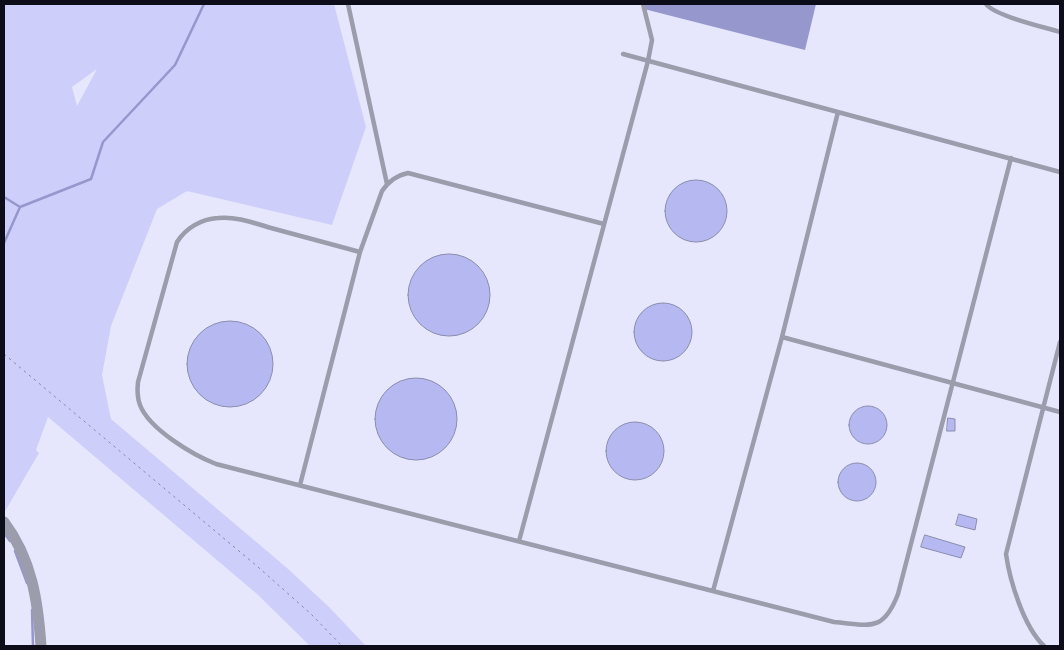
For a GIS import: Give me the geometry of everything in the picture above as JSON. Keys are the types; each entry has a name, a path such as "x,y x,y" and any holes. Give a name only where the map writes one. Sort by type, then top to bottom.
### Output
{"street":[{"path":"4,522 21,549 34,584 41,646"}],"lane":[{"path":"348,4 387,184"},
{"path":"519,541 648,61 652,40 643,4"},
{"path":"986,4 990,9 1001,14 1060,32"},
{"path":"623,54 1060,172"},
{"path":"713,591 782,337 838,112"},
{"path":"360,252 239,219 218,218 202,222 190,228 183,233 177,242 138,382 137,396 141,408 153,423 189,452 216,464 834,622 869,625 879,623 888,615 898,594 1011,158"},
{"path":"300,486 360,252 382,191 387,184 397,176 408,173 604,224"},
{"path":"782,337 1060,412"},
{"path":"1044,646 1035,638 1028,625 1009,573 1006,554 1060,342"}],"path":[{"path":"4,354 264,573 311,614 342,646"}],"shaded area":[{"path":"4,4 334,4 366,127 332,225 187,191 157,209 111,326 102,375 111,419 287,568 329,607 366,646 310,646 257,594 48,417 36,450 39,453 4,513","holes":["97,69 77,106 72,87"]},
{"path":"645,4 816,4 805,50 644,9"}],"building":[{"path":"690,180 702,180 718,189 725,199 727,211 725,223 718,233 702,242 690,242 679,237 670,228 665,217 665,205 670,194 679,185"},
{"path":"449,254 465,257 478,266 487,279 490,295 487,311 478,324 465,333 449,336 433,333 420,324 411,311 408,295 411,279 420,266 433,257"},
{"path":"657,303 669,303 684,311 692,326 692,338 684,353 669,361 657,361 642,353 634,338 634,326 642,311"},
{"path":"222,321 238,321 247,324 261,333 270,347 273,364 270,381 261,395 247,404 238,407 222,407 206,400 194,388 187,372 187,356 194,340 206,328"},
{"path":"416,378 432,382 445,390 453,403 457,419 453,435 445,448 432,456 416,460 400,456 387,448 379,435 375,419 379,403 387,390 400,382"},
{"path":"868,406 881,412 887,425 881,438 868,444 855,438 849,425 855,412"},
{"path":"948,418 955,419 955,431 947,431"},
{"path":"635,422 651,427 659,435 664,451 659,467 651,475 635,480 619,475 611,467 606,451 611,435 619,427"},
{"path":"857,463 870,469 876,482 870,495 857,501 844,495 838,482 844,469"},
{"path":"959,514 977,519 975,530 956,525"},
{"path":"925,535 965,547 961,558 921,547"}],"waterway":[{"path":"4,243 20,207 91,179 103,142 175,65 204,4"},
{"path":"4,197 20,207"},
{"path":"4,533 10,541"},
{"path":"15,551 27,583"},
{"path":"32,610 33,646"}]}
